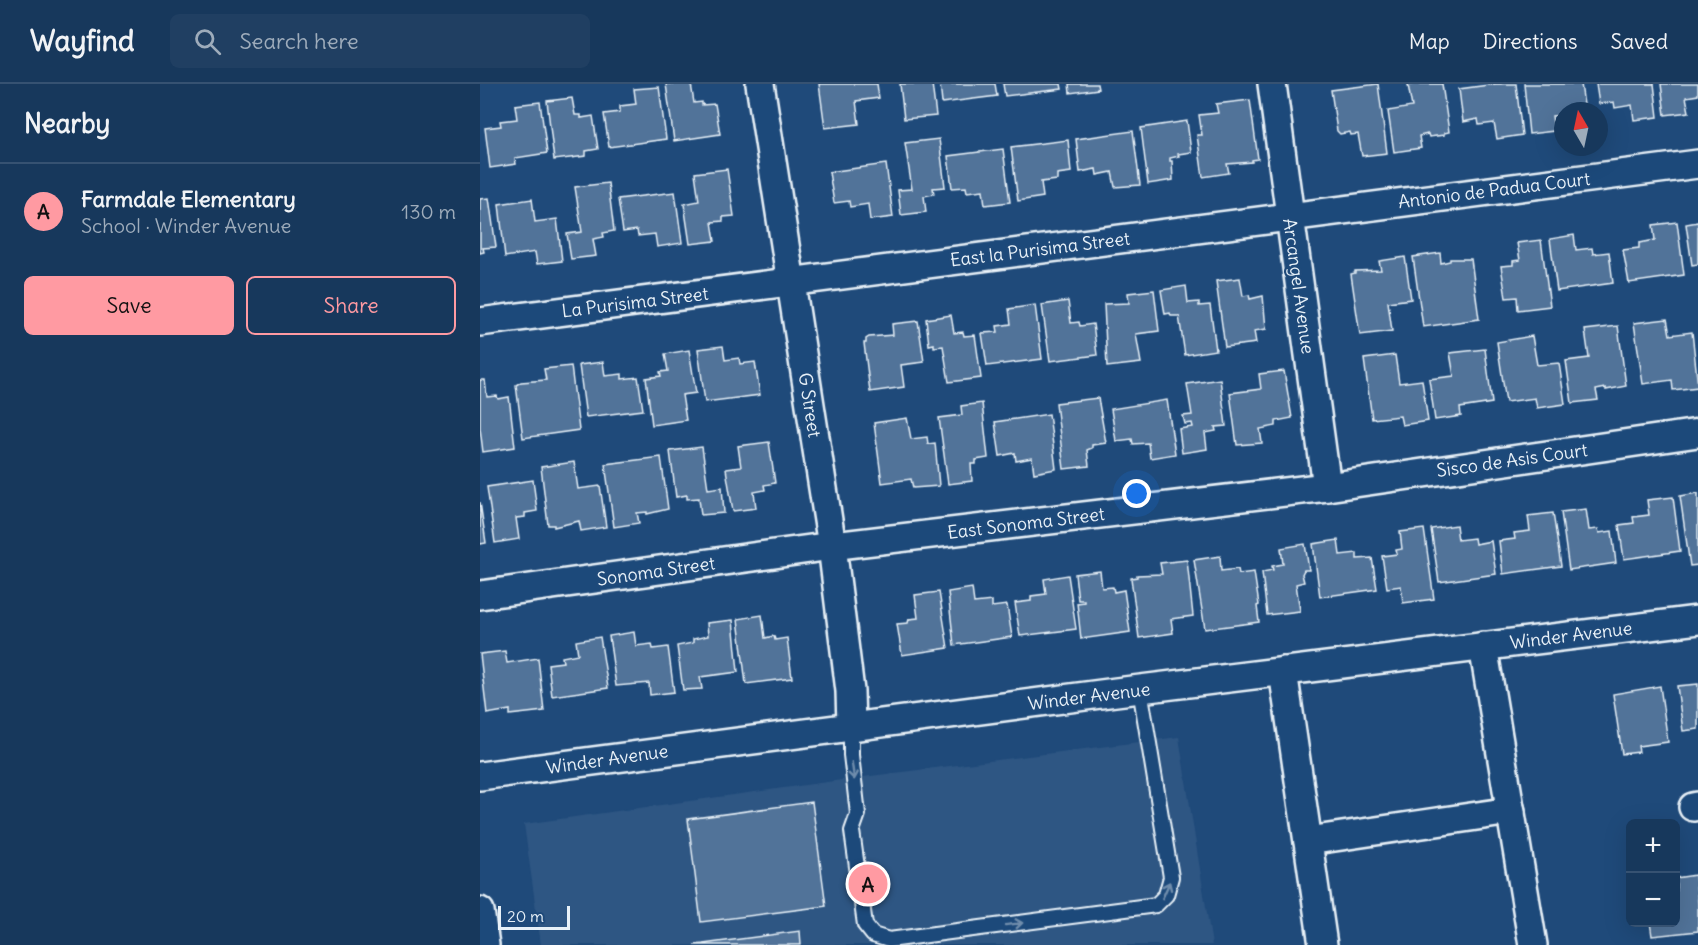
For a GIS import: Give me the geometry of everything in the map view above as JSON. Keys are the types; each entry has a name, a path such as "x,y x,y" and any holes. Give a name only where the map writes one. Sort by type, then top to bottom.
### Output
{"street":[{"name":"G Street","path":"760,84 832,546 850,691 851,727"},
{"name":"Arcangel Avenue","path":"1272,84 1326,488"},
{"name":"Antonio de Padua Court","path":"1290,217 1698,164"},
{"name":"East la Purisima Street","path":"791,282 1290,217"},
{"name":"La Purisima Street","path":"480,322 791,282"},
{"name":"Sisco de Asis Court","path":"1326,488 1698,433"},
{"name":"East Sonoma Street","path":"832,546 1326,488"},
{"name":"Sonoma Street","path":"480,595 832,546"},
{"name":"Winder Avenue","path":"480,776 1140,689 1698,620"},
{"path":"1483,646 1533,945"},
{"path":"1283,671 1323,945"},
{"path":"1308,841 1510,811"},
{"path":"480,911 485,945"}],"lane":[{"path":"851,727 851,755 858,814 852,831 865,925 873,935 889,940 1117,911 1156,905 1166,895 1172,877 1140,689"}],"shaded area":[{"path":"1179,737 1212,945 541,945 524,824 863,777"}],"building":[{"path":"666,84 691,84 694,103 715,104 720,134 674,141"},
{"path":"819,84 877,84 879,98 856,101 859,124 825,128"},
{"path":"900,84 932,84 936,116 904,119"},
{"path":"940,84 995,84 997,96 942,103"},
{"path":"1003,84 1061,84 1062,89 1005,96"},
{"path":"1069,84 1097,84 1098,89 1070,93"},
{"path":"1378,84 1387,153 1362,156 1358,134 1351,135 1350,132 1340,134 1337,131 1331,90"},
{"path":"1442,84 1449,132 1429,137 1428,134 1419,136 1421,148 1394,152 1388,111 1412,107 1408,85"},
{"path":"1516,84 1522,135 1497,139 1494,123 1479,125 1478,119 1463,122 1459,89"},
{"path":"1524,84 1581,84 1584,102 1554,102 1554,116 1552,116 1554,131 1529,134"},
{"path":"1596,84 1654,84 1658,117 1634,120 1632,105 1615,108 1614,102 1599,102"},
{"path":"1661,84 1698,84 1698,95 1686,97 1689,112 1665,115"},
{"path":"659,87 666,139 609,147 604,114 620,112 620,106 636,104 634,89"},
{"path":"572,98 575,115 581,115 581,118 593,116 598,149 586,151 586,156 554,160 547,101"},
{"path":"1250,100 1258,159 1252,162 1227,164 1229,173 1203,177 1197,135 1202,135 1199,115 1218,113 1216,104"},
{"path":"540,102 547,153 515,158 516,164 490,168 485,128 501,126 500,121 517,119 515,105"},
{"path":"1187,121 1191,152 1170,158 1173,180 1148,184 1141,128"},
{"path":"1133,131 1140,185 1115,187 1112,172 1097,175 1096,169 1080,172 1076,139"},
{"path":"939,139 945,187 933,188 934,194 924,196 926,212 901,215 898,190 912,189 905,143"},
{"path":"1068,140 1071,172 1057,174 1057,180 1041,182 1043,197 1018,201 1011,147"},
{"path":"1003,149 1010,202 985,205 983,190 967,192 966,187 952,188 948,156"},
{"path":"886,164 893,217 870,220 868,204 850,207 849,201 834,203 829,172"},
{"path":"727,169 734,216 723,217 723,221 712,222 715,241 690,244 684,204 699,201 695,173"},
{"path":"608,183 614,231 603,233 604,237 593,239 596,256 571,259 567,234 582,232 575,187"},
{"path":"675,192 682,243 657,247 655,234 638,236 637,230 623,232 618,199"},
{"path":"489,198 496,247 483,248 484,252 480,253 480,199"},
{"path":"532,199 535,222 557,219 562,261 537,264 535,252 505,257 499,204"},
{"path":"1677,222 1684,275 1629,283 1623,250 1639,248 1639,243 1655,240 1653,225"},
{"path":"1698,222 1698,264 1692,265 1686,224"},
{"path":"1574,235 1576,250 1592,248 1593,254 1609,252 1613,283 1557,291 1550,239"},
{"path":"1541,240 1550,306 1518,310 1517,297 1506,298 1501,266 1513,265 1513,261 1520,260 1517,243"},
{"path":"1440,253 1441,263 1450,261 1450,259 1471,259 1479,319 1423,327 1413,257"},
{"path":"1405,257 1411,299 1388,302 1392,331 1360,335 1351,274 1355,271 1381,270 1379,261"},
{"path":"1240,278 1243,296 1249,295 1250,299 1263,296 1266,329 1254,331 1256,343 1225,347 1216,281"},
{"path":"1186,286 1188,303 1199,302 1199,306 1210,305 1216,350 1185,355 1179,316 1165,314 1161,290"},
{"path":"1154,290 1159,331 1136,334 1141,363 1107,367 1104,304 1129,303 1128,293"},
{"path":"1068,301 1071,323 1079,322 1080,326 1093,324 1097,355 1050,361 1042,305"},
{"path":"1035,305 1042,359 987,366 982,333 998,332 997,326 1011,324 1009,309"},
{"path":"951,315 954,333 963,332 964,336 975,335 981,378 949,382 943,346 929,345 926,319"},
{"path":"1667,319 1670,335 1692,332 1698,387 1673,390 1672,380 1643,384 1634,323"},
{"path":"918,321 924,362 901,365 904,387 870,392 864,343 866,339 893,335 892,324"},
{"path":"1618,326 1626,386 1596,390 1598,400 1572,403 1566,361 1589,358 1585,330"},
{"path":"1532,336 1537,365 1559,363 1565,404 1537,408 1535,398 1506,402 1497,342"},
{"path":"723,346 725,360 739,358 740,364 755,362 760,395 705,402 698,349"},
{"path":"1485,349 1492,403 1460,408 1461,416 1435,420 1429,379 1454,376 1450,353"},
{"path":"689,350 696,393 682,395 686,420 652,425 646,378 661,376 660,372 668,371 665,354"},
{"path":"1395,355 1399,383 1422,380 1428,421 1402,425 1400,416 1372,419 1364,359"},
{"path":"603,362 605,376 622,374 622,379 638,377 643,410 586,417 579,365"},
{"path":"571,366 579,430 523,438 516,385 521,382 546,380 544,369"},
{"path":"1284,371 1292,418 1276,421 1276,426 1260,429 1262,443 1237,445 1230,393 1261,389 1259,374"},
{"path":"1220,379 1226,426 1215,427 1216,431 1205,433 1207,449 1182,453 1179,429 1193,427 1192,423 1185,424 1183,416 1192,415 1187,384"},
{"path":"480,380 485,380 487,397 497,396 498,399 509,397 515,447 483,452 480,428"},
{"path":"1098,398 1106,443 1092,445 1092,448 1087,450 1089,466 1064,469 1056,403"},
{"path":"1167,400 1175,454 1150,458 1148,443 1133,444 1132,439 1116,441 1111,409"},
{"path":"982,403 988,458 976,460 976,464 971,464 972,481 948,484 939,418 962,415 961,406"},
{"path":"1049,414 1056,469 1034,473 1032,458 1016,461 1015,453 1000,456 995,422"},
{"path":"907,418 911,439 927,437 928,444 935,443 939,486 913,488 911,479 882,483 874,423"},
{"path":"769,442 775,483 764,485 765,490 754,492 756,508 733,511 726,469 741,467 738,446"},
{"path":"702,447 708,489 722,487 724,513 701,515 699,498 687,499 687,495 676,497 670,451"},
{"path":"661,457 668,509 647,514 647,512 637,513 639,523 614,527 605,464"},
{"path":"574,462 578,489 600,486 606,527 581,531 579,521 554,527 554,525 548,525 541,467"},
{"path":"533,480 537,511 525,513 525,517 516,518 519,539 495,543 487,487"},
{"path":"1698,493 1698,565 1690,566 1680,496"},
{"path":"1673,497 1680,551 1624,559 1619,525 1634,523 1633,517 1649,515 1647,500"},
{"path":"480,502 486,543 480,544"},
{"path":"1586,509 1589,530 1598,529 1599,533 1612,531 1616,563 1569,570 1561,512"},
{"path":"1553,513 1561,566 1503,574 1499,541 1515,539 1514,533 1530,531 1528,516"},
{"path":"1456,525 1458,540 1474,538 1475,544 1491,541 1496,574 1439,582 1431,529"},
{"path":"1424,529 1434,599 1403,603 1401,586 1387,588 1382,556 1397,554 1396,550 1402,549 1400,532"},
{"path":"1338,540 1340,555 1357,553 1357,559 1372,558 1377,589 1320,597 1313,544"},
{"path":"1305,544 1309,570 1304,570 1302,574 1304,582 1296,584 1300,611 1267,615 1262,572 1273,570 1272,566 1283,564 1281,548"},
{"path":"1220,556 1221,571 1238,569 1239,574 1254,572 1259,622 1205,629 1194,560"},
{"path":"1187,560 1193,616 1171,619 1173,633 1139,638 1131,578 1137,575 1162,574 1160,563"},
{"path":"1100,571 1102,588 1113,587 1114,592 1124,590 1130,632 1081,639 1077,603 1084,602 1084,600 1078,600 1075,574"},
{"path":"1068,575 1076,629 1020,636 1015,603 1031,601 1031,596 1046,594 1044,579"},
{"path":"972,588 974,603 992,601 992,607 1007,605 1012,637 954,645 948,592"},
{"path":"939,592 948,648 902,655 897,624 908,623 909,619 918,618 915,595"},
{"path":"762,615 765,638 774,636 775,640 787,638 792,678 746,684 738,619"},
{"path":"733,620 738,672 700,677 702,689 683,690 677,646 693,643 693,639 708,636 707,623"},
{"path":"634,632 636,646 652,644 653,649 668,647 674,692 650,695 649,683 616,686 609,636"},
{"path":"600,637 608,688 552,696 548,664 563,662 562,657 578,654 576,641"},
{"path":"505,651 507,663 538,658 544,711 510,715 510,710 487,714 480,654"},
{"path":"1698,684 1698,729 1683,731 1677,686"},
{"path":"1660,686 1668,742 1638,746 1639,752 1622,754 1613,694"},
{"path":"812,802 826,906 701,922 688,819"},
{"path":"1695,875 1698,931 1652,936 1651,927 1680,927 1680,877"},
{"path":"800,931 801,945 694,945 703,944"}],"place":[{"name":"Farmdale Elementary","path":"868,884"}]}
